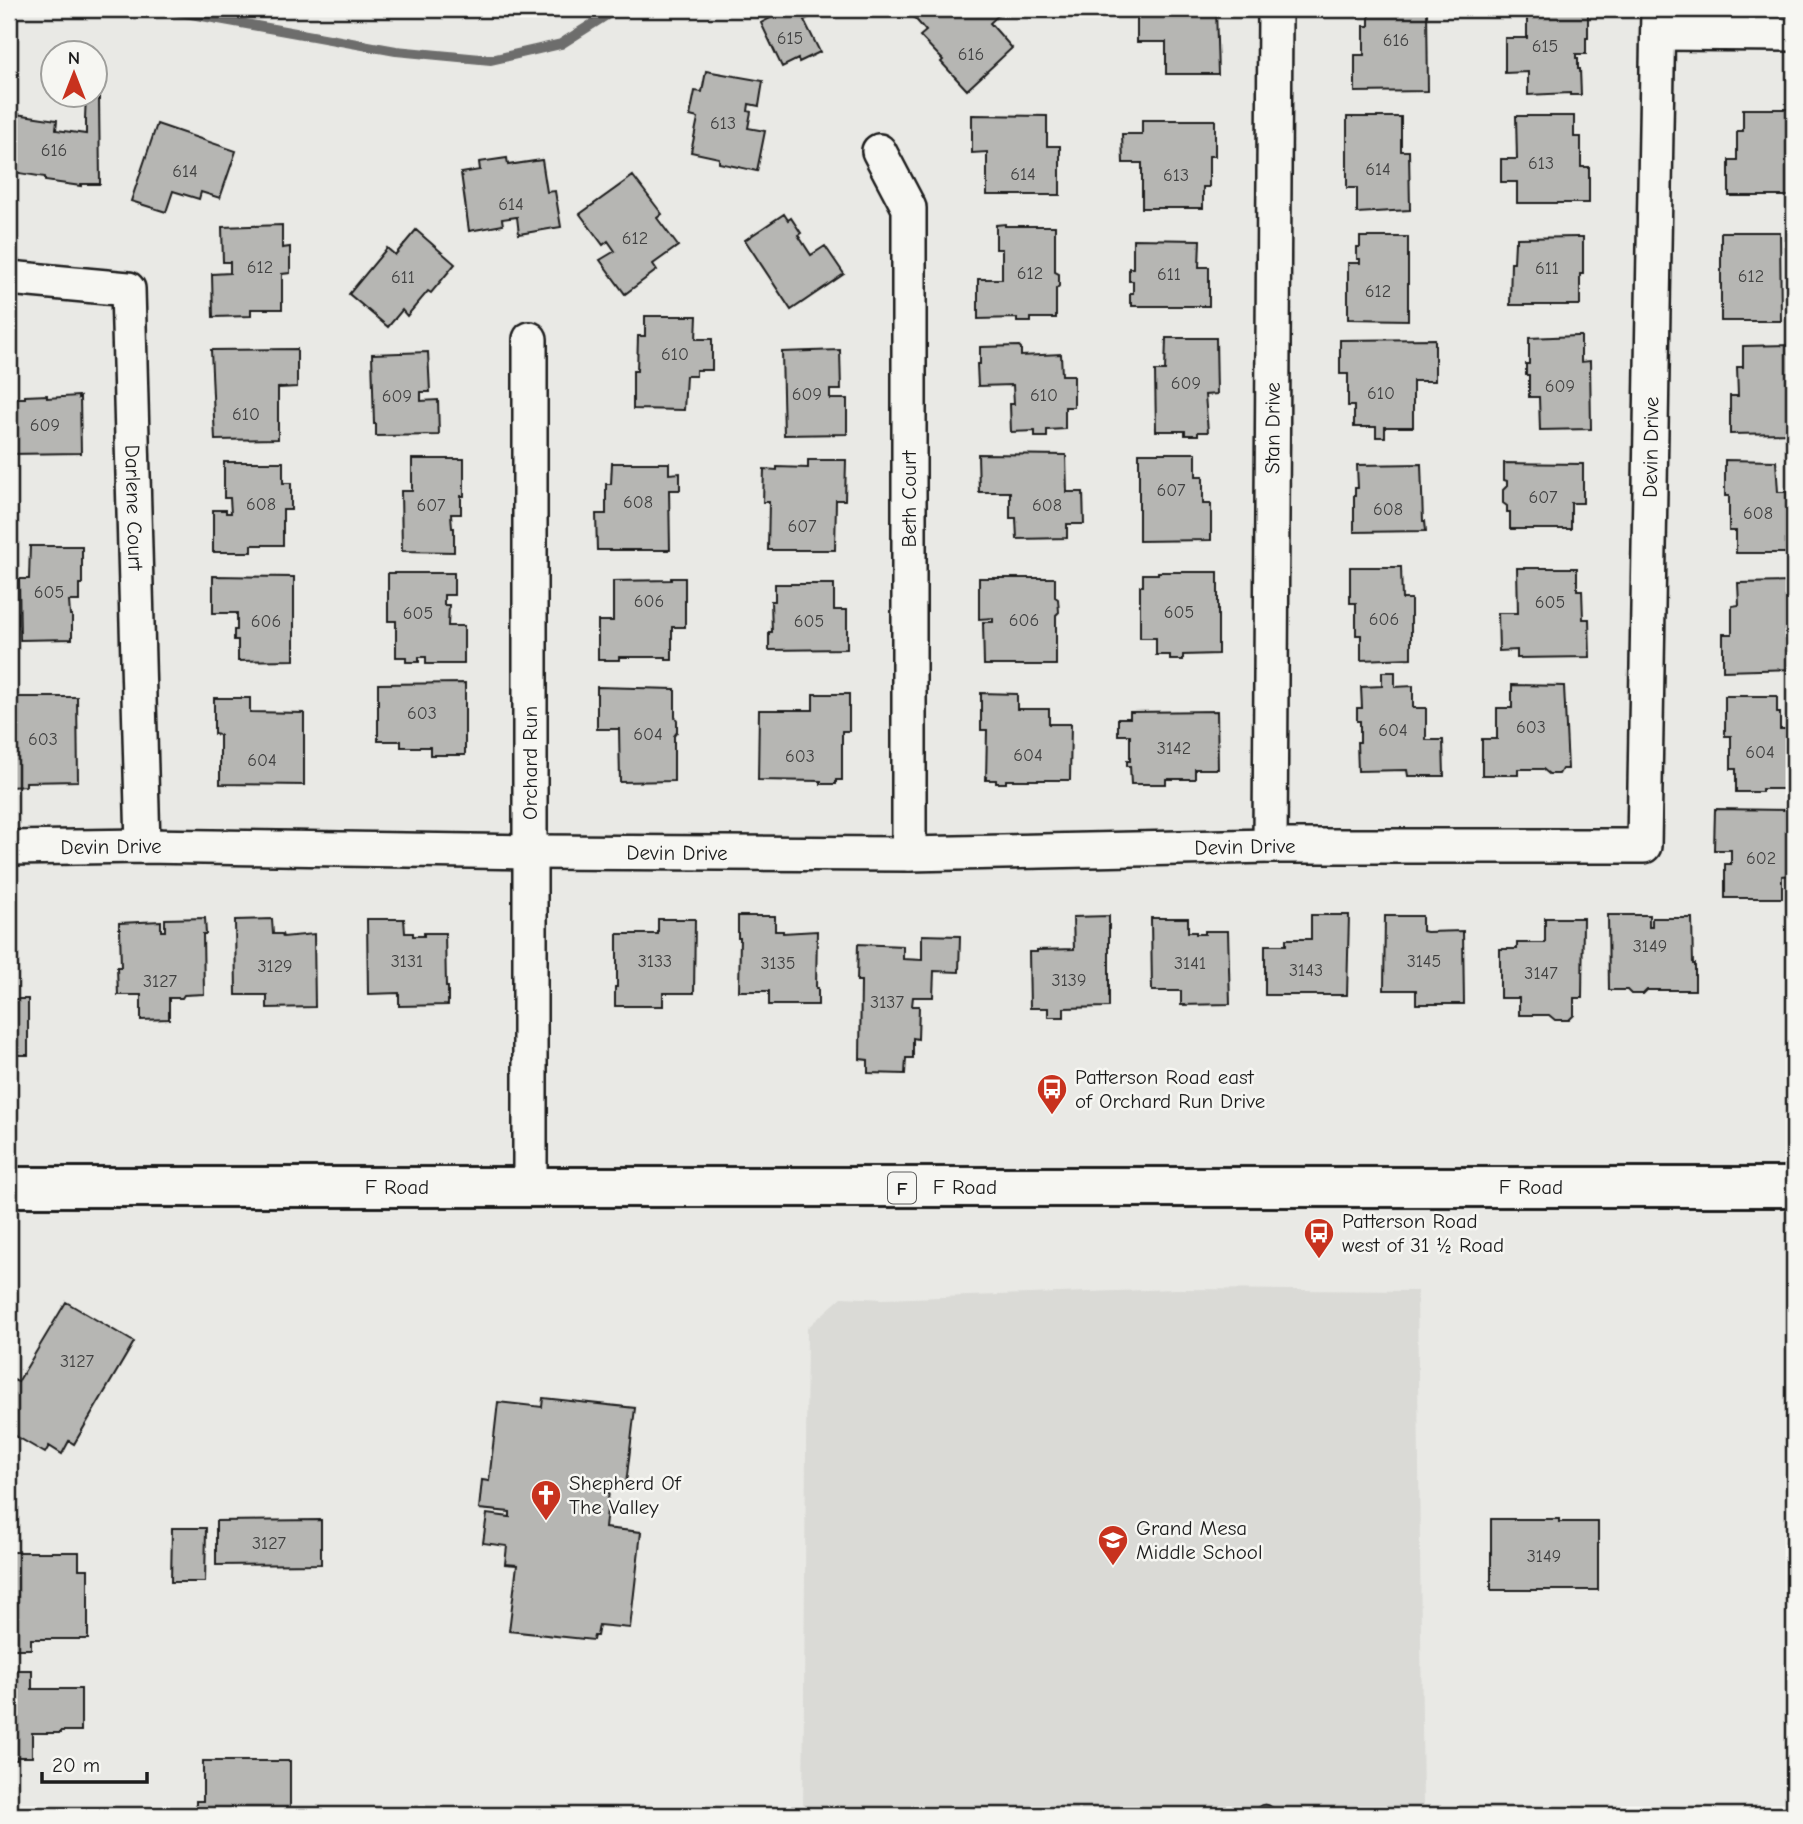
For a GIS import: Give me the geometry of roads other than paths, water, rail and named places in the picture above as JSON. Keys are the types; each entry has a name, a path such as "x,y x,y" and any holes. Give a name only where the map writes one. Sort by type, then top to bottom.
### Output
{"main road":[{"name":"F Road","path":"9,1187 1794,1187"}],"street":[{"name":"Stan Drive","path":"1270,846 1276,9"},
{"name":"Devin Drive","path":"9,848 143,845 530,852 909,854 1270,846 1644,846 1658,21"},
{"path":"1658,21 1794,34"},
{"name":"Beth Court","path":"879,150 909,208 909,854"},
{"name":"Darlene Court","path":"9,278 128,289 143,845"},
{"name":"Orchard Run","path":"530,339 530,1188"}],"waterway":[{"path":"163,9 396,51 491,60 561,44 616,9"}],"place":[{"name":"Patterson Road east of Orchard Run Drive","path":"1052,1116"},
{"name":"Patterson Road west of 31 ½ Road","path":"1319,1260"},
{"name":"Shepherd Of The Valley","path":"546,1522"},
{"name":"Grand Mesa Middle School","path":"1113,1567"}]}
